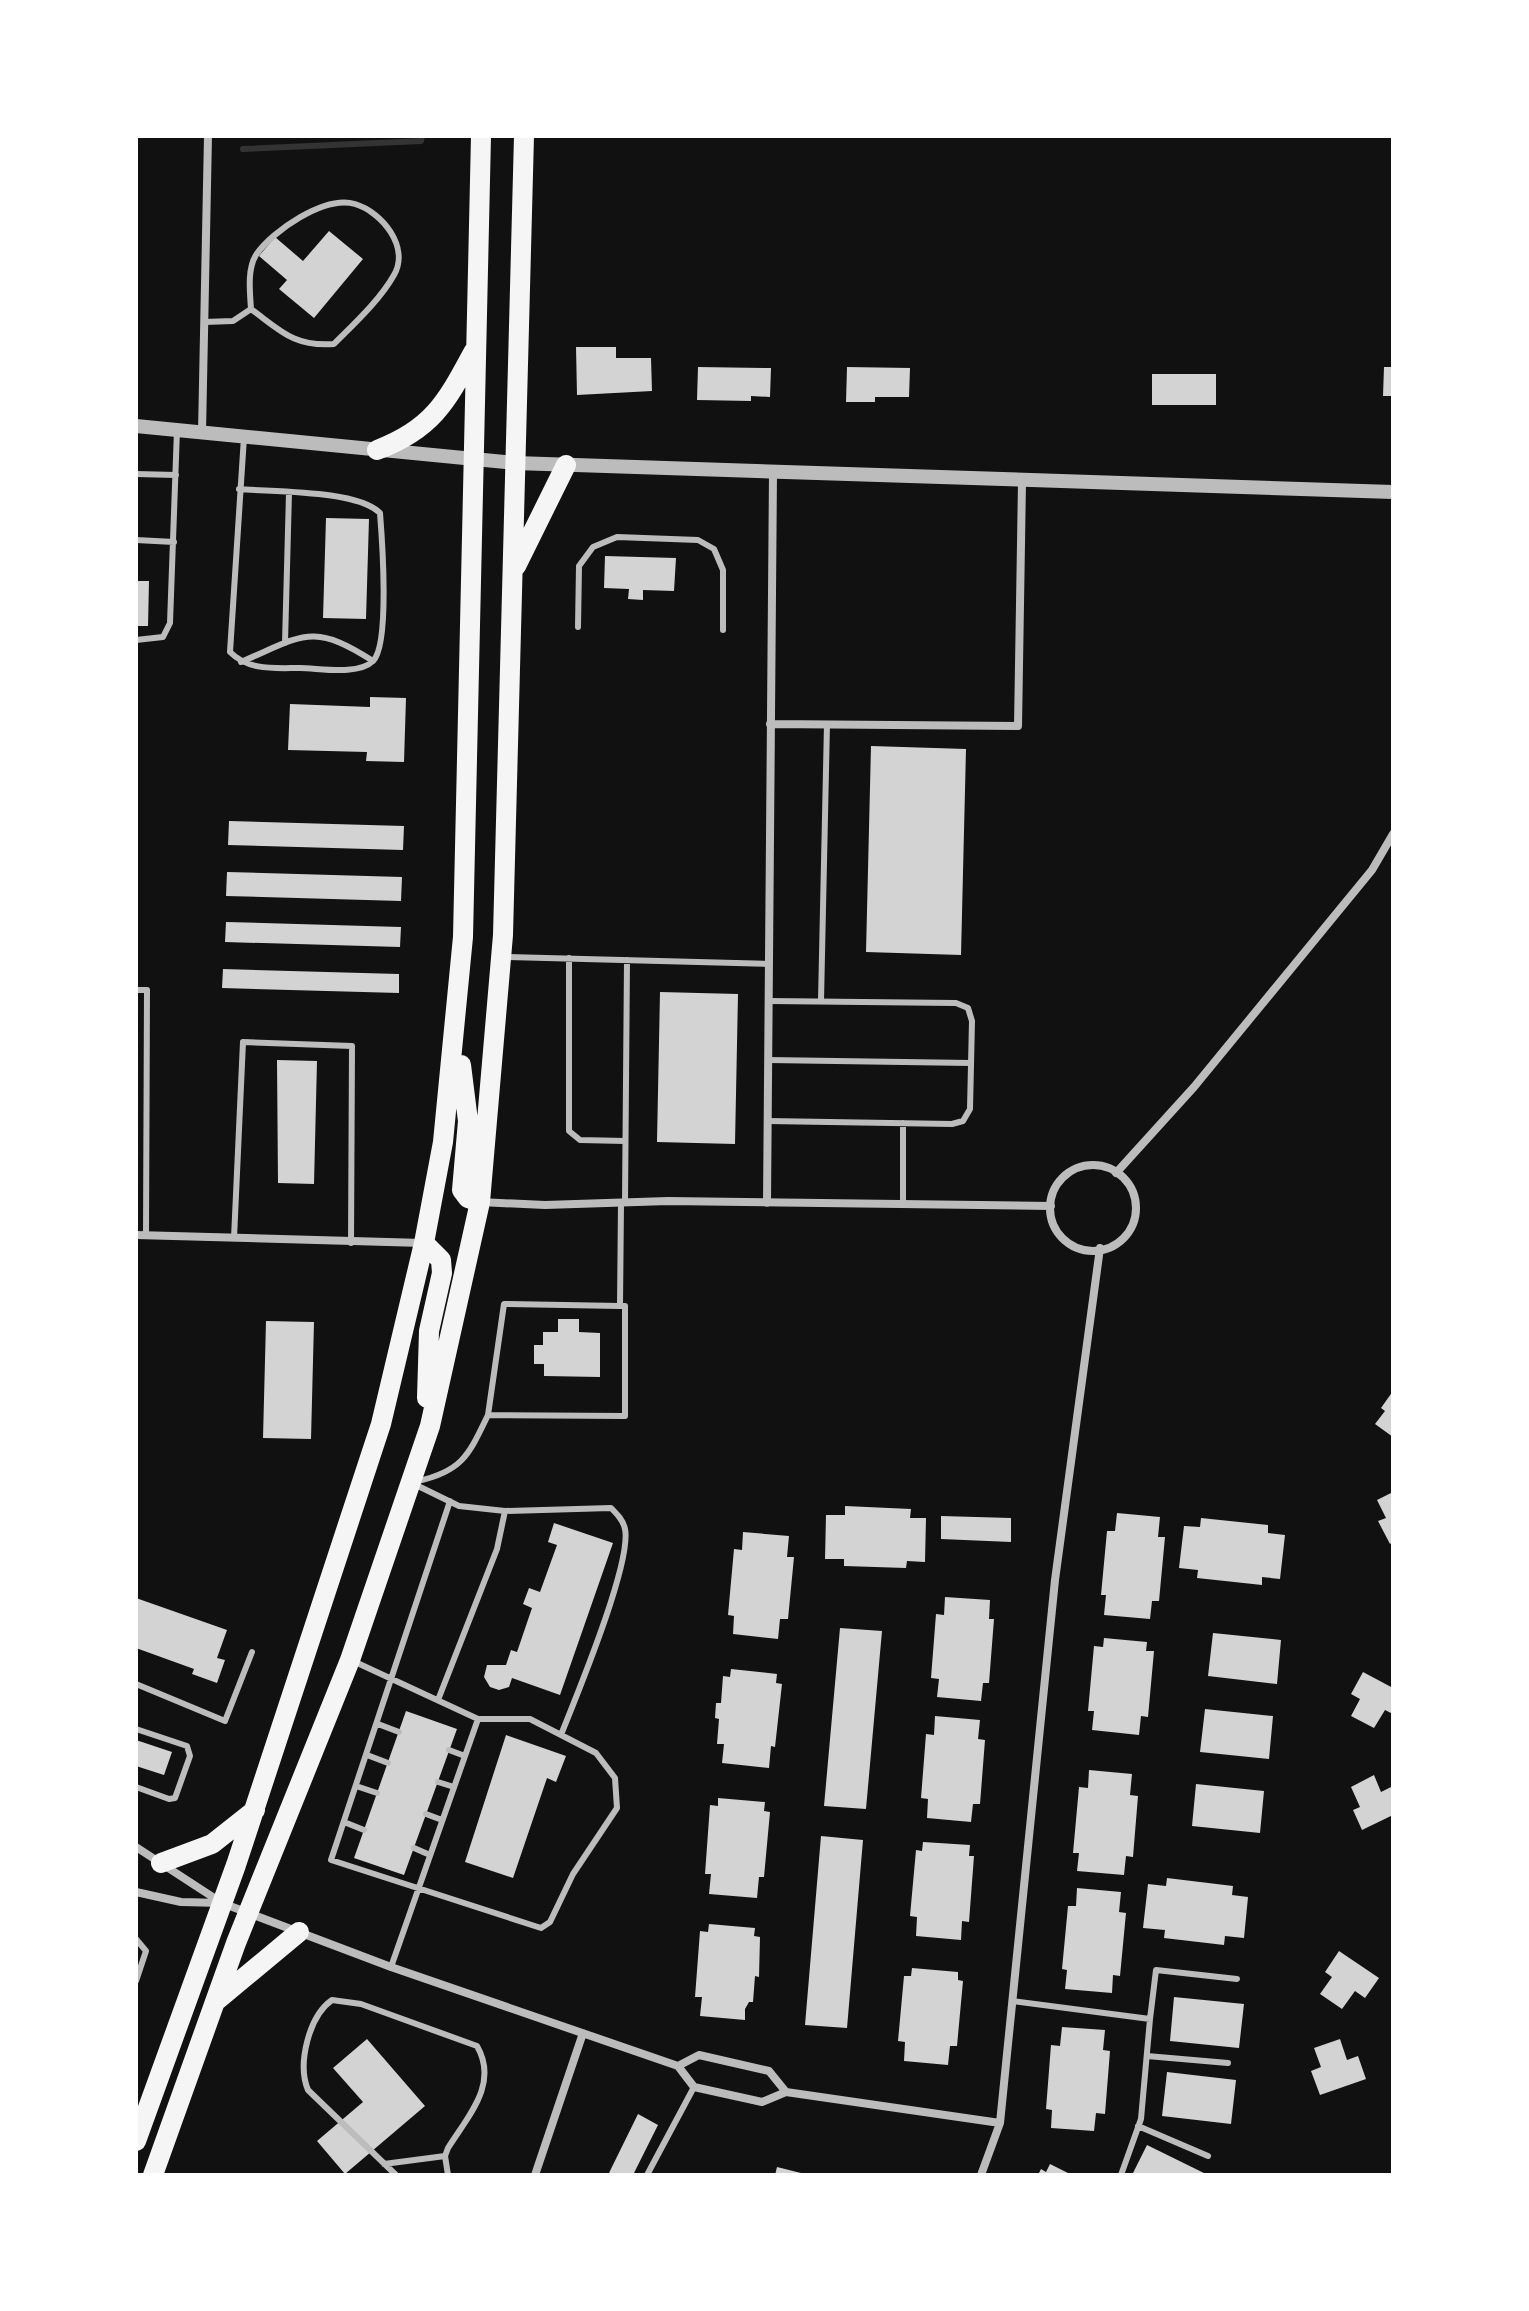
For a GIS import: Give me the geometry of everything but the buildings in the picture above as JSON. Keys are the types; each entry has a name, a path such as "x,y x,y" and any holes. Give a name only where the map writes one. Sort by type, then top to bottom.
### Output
{"main road":[{"path":"136,2141 255,1810 381,1424 424,1243 443,1142 463,937 481,136"},
{"path":"153,2175 216,2001 350,1660 425,1438 480,1202 501,957 524,136"},
{"path":"377,450 405,440 426,426 448,399 476,347"},
{"path":"513,573 566,465"},
{"path":"456,1026 468,1121 462,1190 468,1198 480,1202"},
{"path":"424,1243 441,1260 442,1273 429,1331 425,1438"},
{"path":"161,1863 212,1844 255,1810"},
{"path":"216,2001 299,1932"}],"street":[{"path":"202,433 208,136"},
{"path":"136,426 515,463 1393,492"},
{"path":"767,1203 773,472"},
{"path":"770,724 1018,726 1022,482"},
{"path":"1116,1173 1234,1039 1372,870 1393,834"},
{"path":"1085,1165 1103,1165 1116,1173 1128,1182 1136,1203 1136,1218 1129,1232 1115,1245 1086,1251 1068,1243 1051,1221 1052,1192 1071,1170 1085,1165"},
{"path":"480,1202 545,1205 767,1203 1051,1206"},
{"path":"141,1235 424,1243"},
{"path":"981,2175 1000,2123 1055,1580 1100,1248"},
{"path":"136,1847 222,1903 391,1967 678,2066 694,2087 762,2102 786,2092 1000,2123"},
{"path":"136,1892 181,1902 222,1903"},
{"path":"535,2175 583,2033"},
{"path":"678,2066 699,2055 769,2071 786,2092"}],"lane":[{"path":"330,204 355,204 392,230 400,252 395,273 334,344 310,346 289,338 251,309 249,283 255,256 306,213 330,204"},
{"path":"204,322 233,321 251,309"},
{"path":"136,640 163,637 170,623 177,430"},
{"path":"239,489 350,499 371,505 380,513 381,628 379,650 373,661 358,668 263,668 240,663 230,652 239,489 244,437"},
{"path":"136,474 176,475"},
{"path":"285,643 289,493"},
{"path":"578,627 579,566 593,547 617,537 698,540 714,549 723,570 723,630"},
{"path":"136,540 174,542"},
{"path":"240,663 285,643 320,634 339,640 373,661"},
{"path":"821,1001 827,724"},
{"path":"501,957 769,964"},
{"path":"569,958 569,1131 580,1140 625,1141"},
{"path":"620,1306 627,960"},
{"path":"136,990 147,990 141,1235"},
{"path":"768,1121 963,1121 970,1109 972,1021 968,1008 956,1003 769,1001"},
{"path":"234,1238 243,1042 352,1046 351,1243"},
{"path":"768,1060 971,1063"},
{"path":"903,1123 903,1204"},
{"path":"410,1482 446,1474 468,1456 488,1415 504,1304 625,1306 625,1416 488,1415"},
{"path":"410,1482 450,1501 505,1511 611,1508 625,1529 624,1549 597,1642 561,1735"},
{"path":"350,1660 393,1679 478,1719 530,1719 596,1753 615,1778 617,1808 573,1874 550,1922 541,1928 331,1860 393,1679 450,1501"},
{"path":"438,1700 497,1549 505,1511"},
{"path":"136,1684 225,1721 252,1652"},
{"path":"391,1967 478,1719"},
{"path":"378,1724 399,1732"},
{"path":"136,1729 187,1746 190,1756 175,1798 169,1799 136,1787"},
{"path":"449,1750 465,1756"},
{"path":"367,1755 388,1763"},
{"path":"438,1782 454,1787"},
{"path":"356,1786 377,1793"},
{"path":"426,1814 442,1820"},
{"path":"344,1822 364,1830"},
{"path":"414,1848 430,1855"},
{"path":"136,1939 146,1951 136,1981"},
{"path":"1121,2175 1138,2126 1156,1970 1237,1979"},
{"path":"396,2175 308,2090 304,2081 314,2021 321,2007 341,1999 477,2046 487,2066 485,2089 445,2156 448,2175"},
{"path":"1012,2001 1150,2019"},
{"path":"1147,2056 1228,2063"},
{"path":"647,2175 694,2087"},
{"path":"1138,2126 1208,2156"},
{"path":"384,2164 445,2156"}],"waterway":[{"path":"243,149 421,141 422,136"}]}
